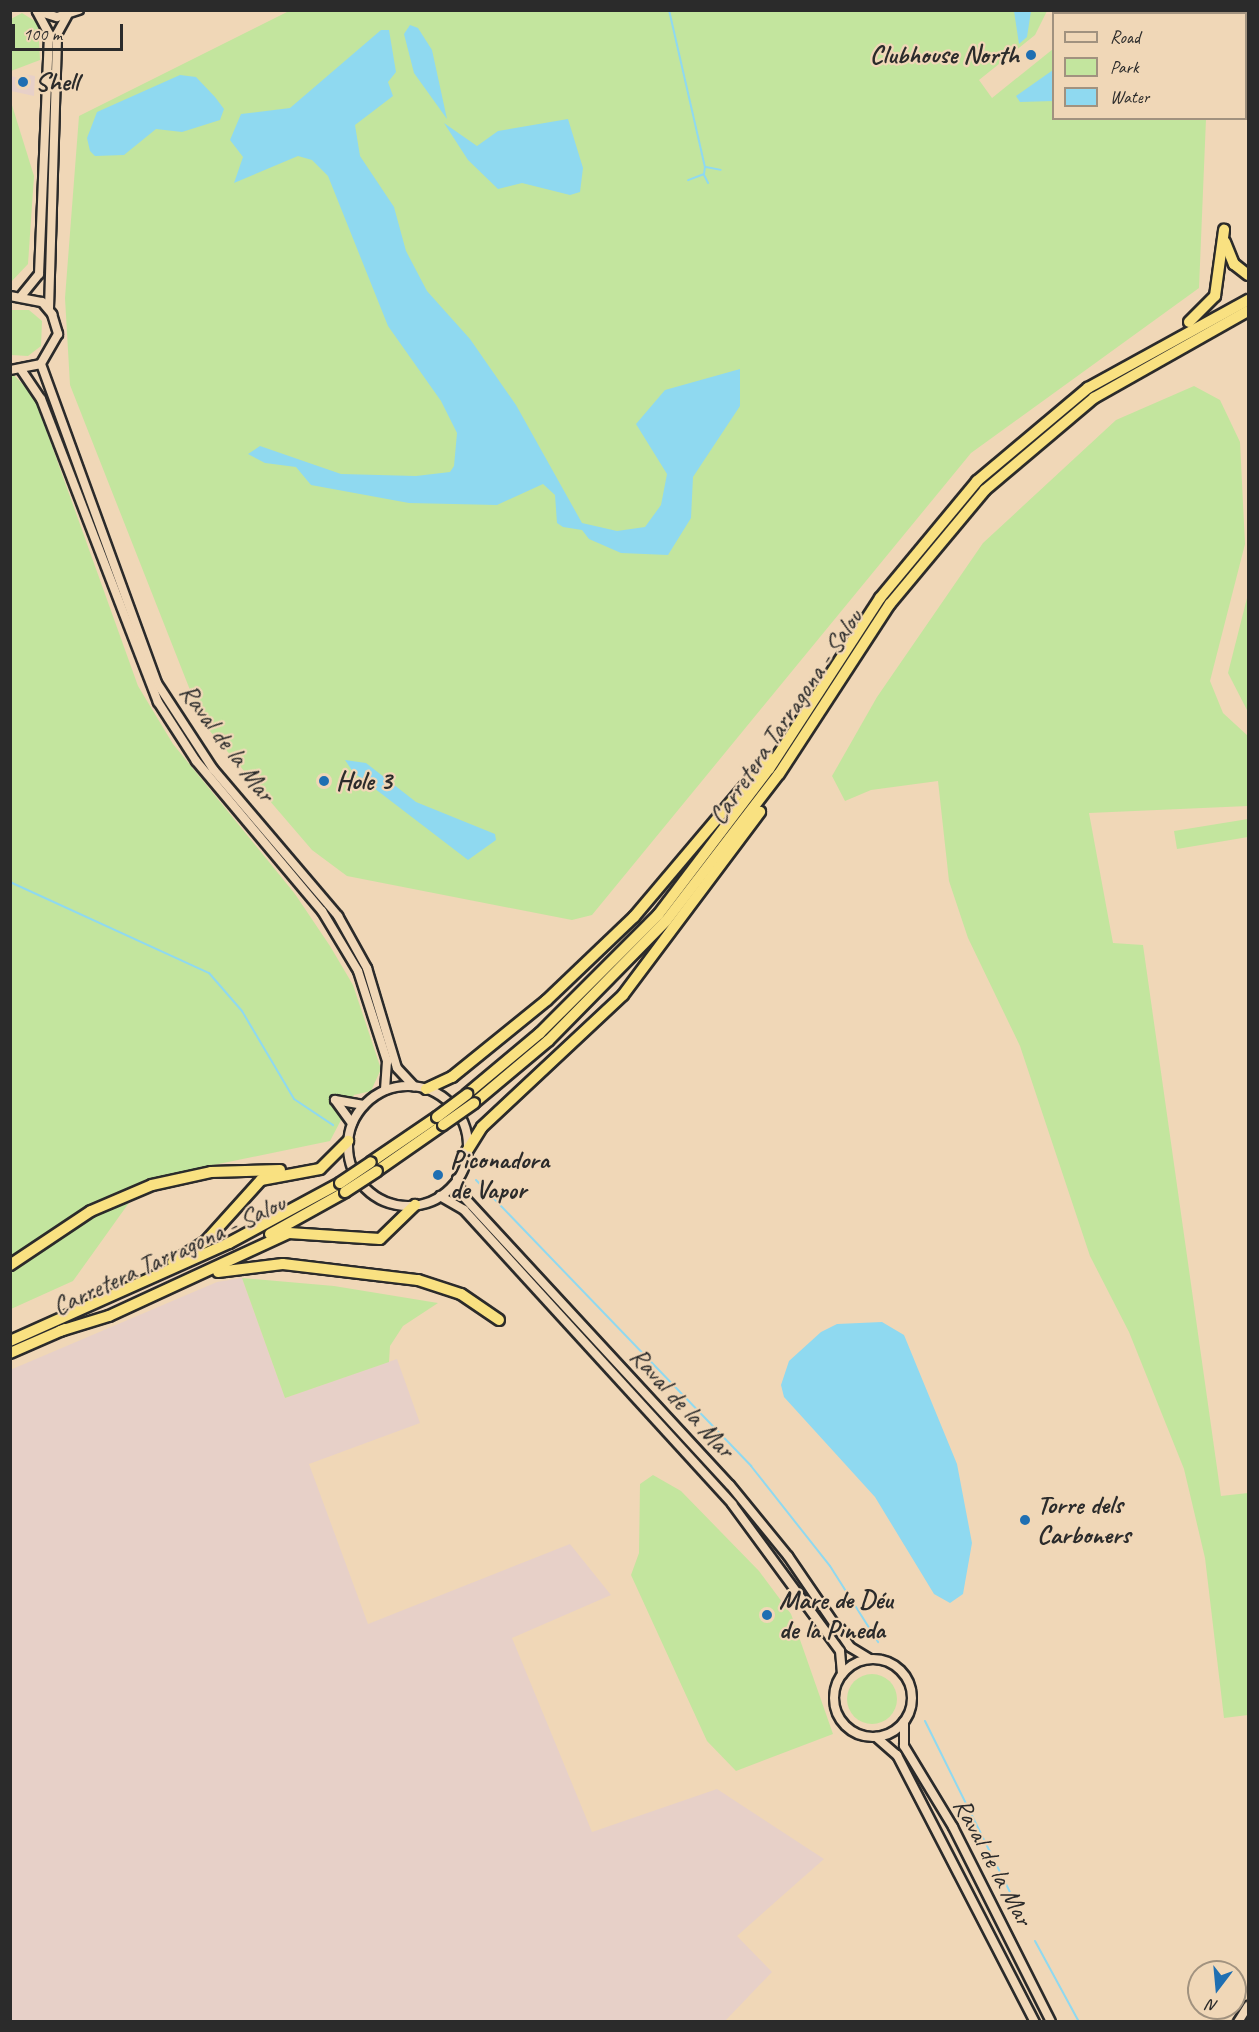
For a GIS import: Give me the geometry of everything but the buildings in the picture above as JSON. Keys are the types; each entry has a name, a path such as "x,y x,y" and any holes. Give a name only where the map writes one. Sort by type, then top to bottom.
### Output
{"highway":[{"path":"1130,363 1211,302 1224,230 1230,257 1248,275"},
{"name":"Carretera Tarragona - Salou","path":"470,1098 540,1033 658,915 769,769 880,598 978,482 1050,417 1130,363 1248,300"},
{"name":"Carretera Tarragona - Salou","path":"10,1353 258,1240 374,1167 548,1041 666,921 773,782 839,681 943,534 1003,474 1094,398 1248,311"},
{"path":"467,1151 482,1127 615,1004 676,930 783,777 839,681"},
{"path":"426,1089 453,1077 547,1000 634,917 710,833 825,682"},
{"path":"51,1323 194,1250 261,1180 326,1166 348,1141"},
{"path":"10,1265 91,1211 152,1185 226,1170 310,1171"},
{"name":"Carretera Tarragona - Salou","path":"10,1341 229,1243 342,1188"},
{"path":"131,1306 289,1233 380,1239 415,1205"},
{"path":"60,1331 224,1270 283,1264 441,1285 499,1320"}],"street":[{"path":"10,370 22,371 41,364 57,339 49,309 57,34 67,16 79,10"},
{"path":"36,11 67,16"},
{"path":"22,295 39,274 49,34 36,11"},
{"path":"10,296 22,295 49,309"},
{"name":"Raval de la Mar","path":"41,364 163,693 213,769 338,916 367,968 398,1068 414,1086"},
{"name":"Raval de la Mar","path":"22,371 41,399 158,702 196,761 322,911 358,971 387,1061 385,1090"},
{"path":"414,1086 426,1089 458,1113 467,1151 457,1179 440,1196 415,1205 391,1203 366,1189 351,1164 348,1141 352,1124 364,1105 385,1090 414,1086"},
{"path":"352,1124 335,1100 364,1105"},
{"name":"Raval de la Mar","path":"457,1179 471,1204 730,1485 788,1557 850,1647 870,1659 896,1667 907,1680 912,1698 903,1722 904,1746 953,1827 1051,2022"},
{"name":"Raval de la Mar","path":"440,1196 458,1204 478,1225 732,1504 840,1651 842,1674 834,1690 837,1715 852,1732 876,1737 897,1755 1035,2022"},
{"path":"842,1674 870,1659"},
{"path":"876,1737 903,1722"},
{"path":"1238,2022 1248,2006"}],"shaded area":[{"name":"Shell","path":"23,74 35,76 34,96 11,91 11,76 23,79"},
{"path":"242,1278 285,1398 397,1359 420,1423 309,1464 368,1624 570,1544 611,1595 512,1638 592,1832 717,1789 824,1859 737,1936 772,1972 725,2021 11,2021 10,1370 217,1282"}],"green space":[{"path":"1070,10 1210,10 1210,11 1069,12"},
{"path":"289,11 1047,11 1035,35 979,80 992,98 1052,50 1052,120 1206,120 1199,288 971,453 592,915 572,920 347,876 312,850 203,723 70,385 65,298 79,116"},
{"path":"22,13 38,23 40,60 11,71 11,19"},
{"path":"11,102 34,176 28,264 11,282"},
{"path":"11,310 29,310 42,321 41,346 28,356 11,355"},
{"path":"12,373 34,396 138,686 173,744 295,894 330,946 353,985 381,1069 371,1091 354,1095 330,1141 146,1179 73,1281 11,1309"},
{"path":"1194,386 1220,400 1240,442 1245,544 1210,681 1223,713 1248,736 1248,806 1089,813 1113,943 1143,945 1221,1496 1248,1493 1248,1715 1224,1718 1205,1558 1184,1469 1129,1332 1090,1256 1020,1046 968,938 949,881 938,781 871,790 845,801 832,776 877,697 983,543 1116,420"},
{"path":"1248,594 1248,712 1228,673"},
{"path":"1248,819 1248,837 1177,849 1174,831"},
{"path":"242,1278 334,1286 438,1303 403,1326 390,1346 389,1362 285,1398"},
{"path":"653,1475 681,1491 759,1571 791,1614 833,1734 736,1771 707,1741 631,1575 639,1553 640,1484"},
{"path":"867,1674 877,1674 890,1681 897,1694 897,1704 890,1717 877,1724 867,1724 858,1720 851,1713 847,1704 847,1694 851,1685 858,1678"}],"water":[{"path":"1014,11 1031,11 1027,37 1019,44"},
{"path":"410,25 418,28 432,50 447,119 414,73 404,34"},
{"path":"381,30 389,30 396,72 388,82 393,96 355,125 360,156 394,207 406,251 427,291 470,339 516,405 582,523 617,531 645,527 661,505 667,474 636,424 665,390 740,369 740,406 693,477 691,518 668,555 621,553 589,539 582,530 563,527 557,523 555,495 543,484 497,505 409,503 311,485 296,467 265,463 248,454 260,446 341,474 416,476 450,472 454,466 457,433 441,401 388,326 328,176 312,160 298,156 234,183 243,157 230,140 241,114 290,108"},
{"path":"1052,71 1052,101 1020,102 1016,96"},
{"path":"180,75 196,77 215,97 224,109 220,120 182,132 156,129 124,155 95,156 90,151 87,138 97,112"},
{"path":"568,119 583,168 580,192 570,195 522,183 498,189 468,160 444,123 477,146 498,131"},
{"path":"345,760 366,763 416,802 495,834 496,840 468,860 353,772"},
{"path":"882,1322 904,1335 957,1464 972,1543 963,1594 950,1603 934,1594 875,1497 784,1397 781,1385 789,1361 821,1332 837,1324"}],"waterway":[{"path":"669,10 705,167 704,174 688,180"},
{"path":"706,167 721,170"},
{"path":"704,175 708,183"},
{"path":"10,882 209,973 242,1011 294,1099 333,1125"},
{"path":"476,1180 751,1466 830,1566 878,1642"},
{"path":"925,1721 1022,1916"},
{"path":"1035,1941 1079,2022"}],"place":[{"name":"Clubhouse North","path":"1031,55"},
{"name":"Shell","path":"23,82"},
{"name":"Hole 3","path":"324,781"},
{"name":"Piconadora de Vapor","path":"438,1175"},
{"name":"Torre dels Carboners","path":"1025,1520"},
{"name":"Mare de Déu de la Pineda","path":"767,1615"}]}
